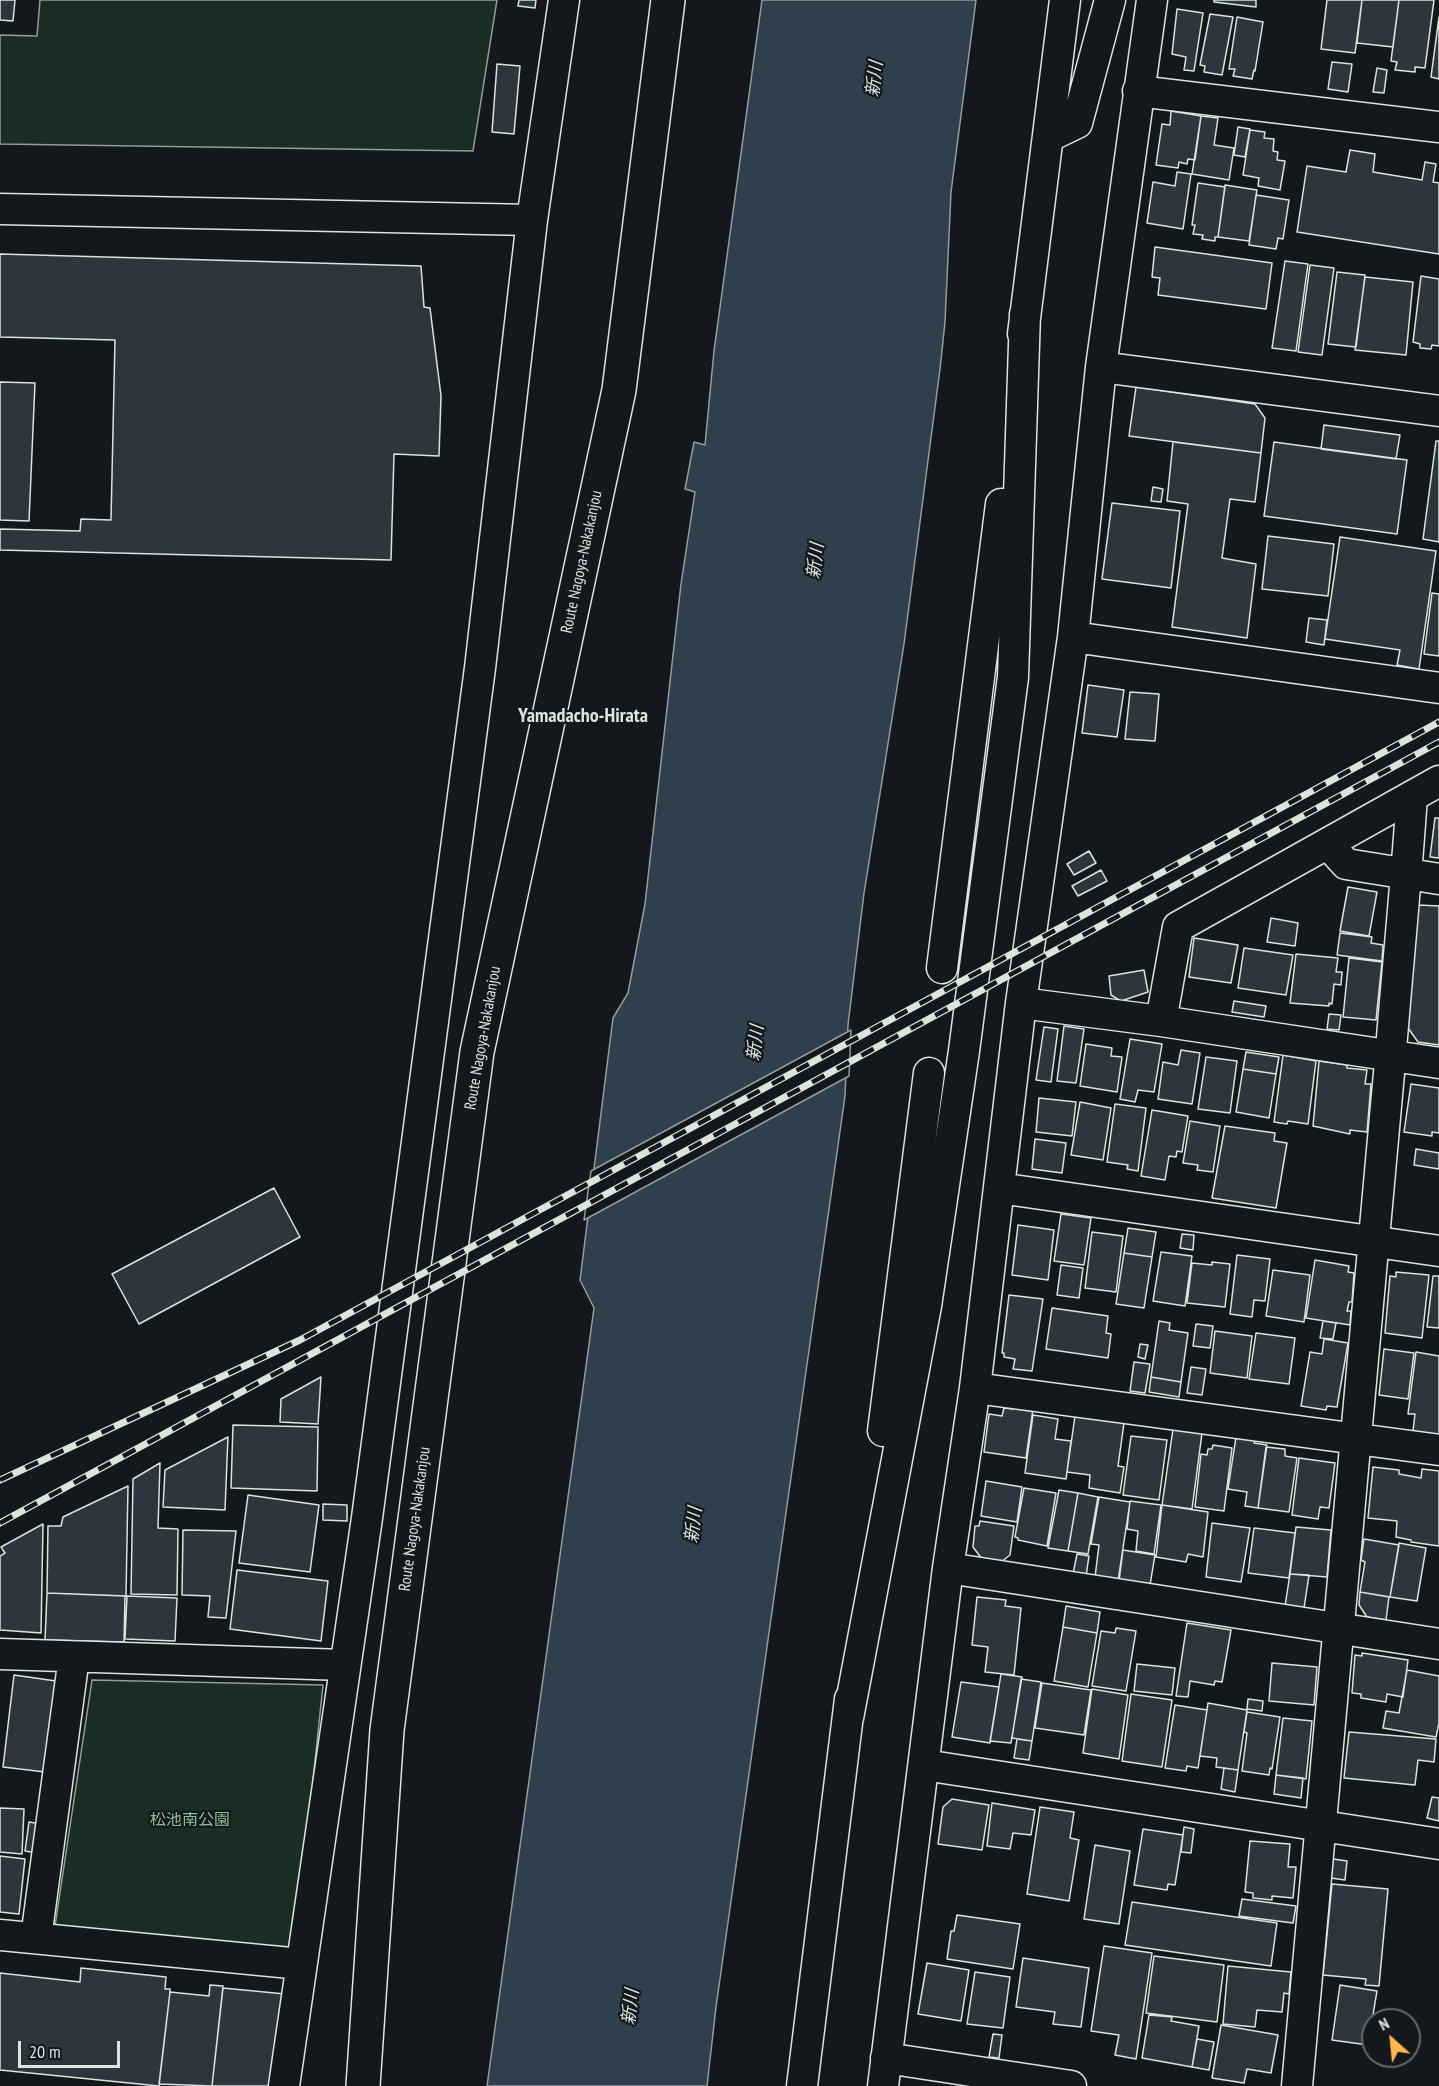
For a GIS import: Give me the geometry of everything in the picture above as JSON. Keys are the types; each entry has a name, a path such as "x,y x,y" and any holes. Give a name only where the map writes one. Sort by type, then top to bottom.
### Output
{"main road":[{"name":"Route Nagoya-Nakakanjou","path":"363,2086 387,1730 477,1052 619,390 668,0"}],"street":[{"path":"284,2086 368,1506 480,668 532,220 564,0"},
{"path":"942,968 1065,0"},
{"path":"1048,137 1077,123 1110,0"},
{"path":"1071,2086 884,2072 948,1568 975,1388 1021,1003 1073,637 1101,367 1152,0"},
{"path":"1138,91 1439,127"},
{"path":"0,209 532,220"},
{"path":"848,1718 926,1306 964,1051 1012,677 1025,314"},
{"path":"1101,367 1439,411"},
{"path":"1073,637 1439,688"},
{"path":"1161,1021 1178,927 1439,781"},
{"path":"1297,2086 1319,1827 1340,1630 1375,1241 1412,796"},
{"path":"1328,844 1346,864 1439,879"},
{"path":"1021,1003 1161,1021 1439,1063"},
{"path":"802,2086 929,1072"},
{"path":"999,1188 1439,1251"},
{"path":"975,1388 1439,1450"},
{"path":"948,1568 1439,1644"},
{"path":"0,1654 345,1665"},
{"path":"36,1938 74,1657"},
{"path":"924,1765 1439,1844"},
{"path":"0,1935 301,1964"}],"green space":[{"path":"40,0 497,0 473,151 0,144 0,35 37,36"},
{"name":"松池南公園","path":"92,1680 323,1685 295,1950 55,1926"}],"water":[{"name":"新川","path":"762,0 976,0 951,192 945,322 940,369 904,644 864,893 848,1025 845,1096 716,2007 707,2086 487,2086 594,1308 580,1280 613,1018 628,993 645,904 681,584 695,492 685,489 694,442 705,445 714,351"}],"pier":[{"path":"851,1030 849,1076 584,1220 591,1171"}],"building":[{"path":"0,0 15,0 13,21 0,20"},
{"path":"519,0 536,0 535,8 518,6"},
{"path":"1214,0 1256,0 1256,7 1214,2"},
{"path":"1327,0 1362,0 1355,53 1321,49"},
{"path":"1362,0 1399,0 1393,47 1357,43"},
{"path":"1399,0 1434,0 1425,68 1415,67 1415,72 1395,70 1397,62 1391,61"},
{"path":"1177,9 1203,13 1194,71 1184,70 1186,57 1172,54"},
{"path":"1210,14 1233,17 1222,75 1204,72 1205,66 1200,65"},
{"path":"1237,17 1263,22 1252,79 1233,76 1235,69 1229,69"},
{"path":"1439,17 1439,79 1431,77"},
{"path":"1332,62 1352,64 1348,92 1328,89"},
{"path":"497,64 520,66 514,134 492,132"},
{"path":"1377,68 1387,70 1384,93 1373,92"},
{"path":"1171,111 1201,116 1195,160 1188,159 1187,164 1179,162 1178,168 1156,165 1162,124 1170,125"},
{"path":"1201,116 1218,118 1214,145 1234,148 1229,180 1192,174"},
{"path":"1238,127 1250,129 1245,157 1234,155"},
{"path":"1250,130 1265,132 1264,138 1274,139 1273,151 1278,152 1277,160 1285,161 1280,190 1258,186 1259,178 1243,175"},
{"path":"1350,150 1375,154 1373,172 1422,180 1425,162 1436,164 1433,182 1439,183 1439,254 1297,232 1307,166 1346,172"},
{"path":"1177,172 1191,174 1183,229 1147,223 1153,182 1175,186"},
{"path":"1198,183 1225,187 1218,237 1215,237 1215,241 1202,239 1203,235 1193,234 1195,225 1192,225"},
{"path":"1225,185 1257,190 1249,241 1218,237"},
{"path":"1256,195 1289,200 1283,239 1278,238 1276,249 1249,245"},
{"path":"1155,247 1272,263 1266,309 1158,295 1160,278 1152,277"},
{"path":"0,254 421,266 424,307 430,308 441,396 439,456 394,454 391,560 0,550 0,529 80,531 81,519 111,520 115,340 0,337"},
{"path":"1285,261 1308,264 1296,351 1272,348"},
{"path":"1310,265 1334,268 1322,355 1298,352"},
{"path":"1337,272 1365,275 1356,347 1328,344"},
{"path":"1421,276 1439,279 1439,346 1432,345 1431,349 1420,348 1420,344 1413,342"},
{"path":"1365,277 1413,282 1406,355 1355,350"},
{"path":"0,382 35,383 29,521 0,520"},
{"path":"1136,387 1255,404 1265,418 1261,453 1129,436"},
{"path":"1324,425 1400,435 1396,459 1321,449"},
{"path":"1436,441 1439,441 1439,542 1423,539"},
{"path":"1173,442 1261,453 1255,502 1230,499 1222,558 1256,564 1247,638 1172,627 1188,504 1167,501"},
{"path":"1274,442 1407,460 1397,534 1264,516"},
{"path":"1153,487 1163,489 1161,502 1151,501"},
{"path":"1112,503 1180,511 1171,588 1102,579"},
{"path":"1268,536 1334,544 1328,596 1262,589"},
{"path":"1340,537 1436,551 1419,669 1397,665 1400,650 1325,639"},
{"path":"1432,593 1439,594 1439,656 1424,654"},
{"path":"1309,618 1327,620 1324,645 1306,642"},
{"path":"1088,685 1124,690 1117,737 1082,733"},
{"path":"1130,692 1159,694 1155,741 1125,739"},
{"path":"1435,818 1439,818 1439,858 1430,857"},
{"path":"1089,851 1096,863 1074,875 1067,864"},
{"path":"1101,870 1107,881 1078,896 1072,886"},
{"path":"1348,887 1377,892 1369,936 1340,931"},
{"path":"1418,905 1439,906 1439,1045 1418,1042 1408,1028"},
{"path":"1271,918 1298,923 1295,946 1267,942"},
{"path":"1340,933 1372,937 1371,943 1383,945 1382,961 1337,955"},
{"path":"1194,938 1238,945 1231,983 1189,977"},
{"path":"1244,948 1293,955 1286,995 1238,988"},
{"path":"1296,954 1338,958 1336,972 1342,972 1341,985 1334,984 1332,1004 1329,1003 1329,1006 1290,1003"},
{"path":"1349,958 1382,962 1376,1020 1343,1017"},
{"path":"1144,970 1148,992 1121,1001 1111,995 1109,976"},
{"path":"1234,1001 1266,1006 1264,1017 1232,1012"},
{"path":"1329,1014 1341,1015 1339,1030 1327,1029"},
{"path":"1064,1026 1084,1029 1076,1083 1057,1081"},
{"path":"1044,1027 1058,1029 1051,1082 1036,1080"},
{"path":"1130,1039 1162,1044 1154,1092 1138,1090 1135,1102 1120,1099"},
{"path":"1086,1044 1112,1048 1111,1056 1122,1057 1117,1092 1080,1086"},
{"path":"1181,1050 1200,1053 1192,1104 1158,1099 1163,1062 1178,1065"},
{"path":"1246,1052 1279,1057 1276,1074 1243,1069"},
{"path":"1283,1055 1316,1061 1308,1124 1288,1121 1287,1124 1274,1122"},
{"path":"1206,1057 1237,1061 1230,1113 1198,1109"},
{"path":"1319,1061 1367,1070 1365,1084 1371,1084 1367,1132 1350,1130 1350,1134 1313,1126"},
{"path":"1243,1069 1276,1074 1269,1118 1236,1112"},
{"path":"1411,1084 1439,1088 1439,1133 1432,1132 1432,1136 1404,1132"},
{"path":"1039,1098 1076,1102 1072,1136 1036,1132"},
{"path":"1080,1102 1111,1108 1103,1160 1071,1155"},
{"path":"1115,1104 1146,1108 1138,1171 1127,1169 1128,1165 1107,1162"},
{"path":"1152,1110 1188,1116 1182,1152 1177,1151 1176,1157 1169,1156 1165,1180 1141,1176"},
{"path":"1190,1121 1220,1126 1213,1172 1197,1170 1198,1165 1183,1163"},
{"path":"1225,1126 1275,1133 1274,1141 1287,1143 1276,1208 1212,1198"},
{"path":"1035,1139 1066,1143 1062,1173 1032,1169"},
{"path":"1416,1149 1439,1153 1439,1169 1414,1165"},
{"path":"274,1188 300,1237 139,1324 112,1274"},
{"path":"1061,1214 1091,1218 1084,1265 1054,1261"},
{"path":"1018,1225 1054,1230 1048,1280 1012,1275"},
{"path":"1128,1228 1156,1232 1152,1257 1124,1253"},
{"path":"1092,1232 1123,1236 1116,1292 1085,1288"},
{"path":"1182,1234 1194,1235 1193,1250 1180,1248"},
{"path":"1161,1252 1192,1256 1185,1306 1153,1301"},
{"path":"1124,1253 1152,1257 1144,1308 1116,1304"},
{"path":"1237,1255 1270,1259 1265,1301 1254,1300 1252,1317 1230,1314"},
{"path":"1315,1260 1349,1266 1348,1272 1354,1273 1352,1302 1349,1302 1347,1311 1351,1311 1350,1325 1306,1318"},
{"path":"1212,1262 1230,1264 1225,1307 1187,1303 1192,1263 1212,1265"},
{"path":"1061,1265 1083,1268 1079,1298 1057,1295"},
{"path":"1273,1270 1310,1275 1304,1322 1266,1316"},
{"path":"1396,1272 1429,1275 1422,1338 1385,1333 1390,1276 1396,1277"},
{"path":"1433,1276 1439,1276 1439,1328 1427,1327"},
{"path":"1009,1295 1043,1299 1032,1371 1013,1369 1015,1359 1004,1357 1002,1353"},
{"path":"1052,1308 1108,1316 1106,1333 1111,1334 1108,1358 1046,1349"},
{"path":"1159,1321 1170,1323 1169,1330 1188,1333 1181,1382 1151,1377"},
{"path":"1323,1321 1336,1323 1333,1339 1320,1338"},
{"path":"1196,1324 1213,1326 1210,1348 1193,1346"},
{"path":"1215,1331 1252,1336 1247,1378 1210,1373"},
{"path":"1256,1333 1295,1338 1289,1384 1249,1379"},
{"path":"1324,1339 1348,1343 1337,1407 1327,1406 1326,1410 1301,1406 1310,1352 1322,1354"},
{"path":"1140,1344 1148,1345 1145,1359 1138,1357"},
{"path":"1384,1349 1414,1353 1408,1399 1379,1395"},
{"path":"1416,1352 1439,1356 1439,1435 1413,1431 1415,1414 1408,1414"},
{"path":"1134,1362 1150,1364 1145,1393 1130,1391"},
{"path":"1191,1367 1206,1369 1202,1395 1187,1393"},
{"path":"321,1377 318,1424 280,1422 281,1399"},
{"path":"1151,1377 1181,1382 1179,1397 1149,1392"},
{"path":"1013,1406 1033,1409 1026,1458 984,1452 989,1414 1002,1416 1004,1408 1013,1409"},
{"path":"1033,1415 1058,1419 1055,1439 1071,1441 1066,1479 1025,1473"},
{"path":"1075,1416 1124,1423 1118,1466 1124,1467 1120,1493 1089,1488 1090,1475 1067,1472"},
{"path":"233,1425 318,1427 317,1491 231,1488"},
{"path":"1173,1429 1202,1433 1192,1509 1162,1505"},
{"path":"1131,1436 1167,1440 1159,1500 1123,1495"},
{"path":"228,1437 225,1510 163,1507 165,1470"},
{"path":"1236,1437 1255,1440 1254,1443 1267,1445 1258,1508 1245,1506 1247,1492 1228,1489"},
{"path":"1213,1445 1232,1448 1224,1511 1195,1507 1201,1454 1207,1455 1208,1449 1212,1449"},
{"path":"1266,1447 1285,1449 1285,1456 1297,1458 1289,1512 1258,1508"},
{"path":"1299,1458 1335,1463 1329,1508 1320,1507 1318,1519 1292,1515"},
{"path":"160,1463 158,1528 178,1529 177,1595 131,1594 133,1479"},
{"path":"1373,1467 1399,1470 1399,1474 1421,1478 1422,1469 1439,1471 1439,1546 1411,1542 1411,1540 1396,1537 1397,1521 1368,1518"},
{"path":"986,1481 1022,1487 1017,1522 981,1516"},
{"path":"128,1486 126,1596 47,1593 48,1526 61,1526 63,1517"},
{"path":"1024,1488 1056,1493 1047,1546 1018,1540 1015,1537"},
{"path":"1059,1490 1078,1493 1068,1551 1048,1548"},
{"path":"1078,1493 1098,1497 1088,1554 1068,1551"},
{"path":"248,1495 319,1505 310,1572 239,1563"},
{"path":"1099,1497 1130,1502 1118,1581 1095,1577 1099,1545 1091,1544"},
{"path":"1130,1501 1161,1505 1154,1554 1136,1551 1138,1531 1127,1529"},
{"path":"323,1504 347,1505 347,1521 323,1520"},
{"path":"1162,1505 1208,1512 1203,1557 1188,1554 1186,1562 1156,1557"},
{"path":"980,1521 1014,1526 1010,1555 1001,1562 982,1559 973,1547 975,1526 979,1526"},
{"path":"1212,1523 1250,1528 1241,1582 1206,1577"},
{"path":"43,1524 41,1633 0,1630 0,1556 5,1553 1,1547"},
{"path":"1296,1527 1331,1530 1327,1577 1290,1574"},
{"path":"1254,1528 1295,1533 1289,1578 1248,1573"},
{"path":"183,1530 236,1531 226,1618 208,1617 210,1596 182,1595"},
{"path":"1364,1539 1399,1545 1390,1597 1360,1592 1365,1562 1361,1560"},
{"path":"1399,1543 1426,1548 1417,1601 1390,1597"},
{"path":"1123,1550 1155,1555 1150,1585 1119,1581"},
{"path":"1077,1554 1089,1556 1086,1576 1073,1574"},
{"path":"237,1570 328,1581 321,1641 230,1629"},
{"path":"1290,1574 1309,1575 1304,1608 1285,1606"},
{"path":"1360,1592 1389,1597 1386,1620 1367,1617 1359,1605"},
{"path":"47,1593 125,1596 124,1642 45,1640"},
{"path":"127,1596 177,1598 175,1641 125,1639"},
{"path":"977,1597 1006,1600 1005,1606 1021,1608 1014,1675 985,1672 988,1647 972,1645"},
{"path":"1066,1606 1100,1612 1097,1633 1063,1627"},
{"path":"1187,1623 1231,1630 1222,1682 1215,1681 1214,1685 1190,1681 1188,1697 1176,1696"},
{"path":"1063,1627 1097,1633 1088,1687 1054,1681"},
{"path":"1116,1628 1136,1631 1126,1691 1092,1686 1101,1631 1115,1633"},
{"path":"1362,1653 1408,1660 1403,1697 1387,1694 1386,1702 1361,1698 1361,1694 1352,1693 1355,1655 1362,1656"},
{"path":"1272,1663 1317,1667 1314,1705 1269,1701"},
{"path":"1137,1664 1175,1668 1172,1695 1134,1691"},
{"path":"1407,1670 1439,1676 1439,1723 1436,1737 1383,1728 1386,1711 1399,1713"},
{"path":"1001,1674 1022,1677 1011,1743 990,1741"},
{"path":"14,1675 56,1681 45,1772 3,1767"},
{"path":"1021,1679 1041,1682 1032,1741 1012,1738"},
{"path":"961,1682 999,1687 990,1743 952,1737"},
{"path":"1042,1683 1091,1690 1084,1735 1035,1728"},
{"path":"1092,1689 1128,1695 1119,1759 1083,1753"},
{"path":"1131,1694 1172,1700 1162,1767 1122,1761"},
{"path":"1248,1699 1263,1701 1262,1711 1247,1709"},
{"path":"1208,1703 1247,1710 1238,1770 1216,1767 1217,1758 1200,1756"},
{"path":"1175,1705 1207,1710 1198,1768 1187,1766 1186,1771 1165,1768"},
{"path":"1247,1712 1280,1717 1272,1769 1270,1768 1269,1775 1242,1771"},
{"path":"1283,1718 1312,1721 1306,1779 1276,1775"},
{"path":"1349,1732 1436,1739 1434,1762 1418,1760 1415,1785 1344,1778"},
{"path":"1017,1739 1032,1741 1029,1760 1014,1758"},
{"path":"1224,1768 1238,1770 1235,1792 1221,1789"},
{"path":"1276,1775 1303,1778 1301,1798 1274,1794"},
{"path":"1432,1797 1439,1798 1439,1821 1427,1818"},
{"path":"952,1799 989,1805 982,1850 938,1844 943,1807"},
{"path":"992,1803 1035,1810 1031,1835 1013,1833 1010,1849 987,1846"},
{"path":"1040,1807 1074,1812 1070,1838 1079,1840 1069,1901 1027,1894"},
{"path":"0,1808 24,1809 22,1854 0,1852"},
{"path":"29,1822 41,1824 37,1853 25,1851"},
{"path":"1184,1827 1194,1829 1191,1853 1181,1852"},
{"path":"1143,1829 1183,1835 1175,1885 1168,1884 1167,1890 1134,1885"},
{"path":"1250,1841 1290,1844 1288,1867 1296,1867 1293,1898 1272,1896 1272,1900 1253,1898 1253,1893 1245,1892"},
{"path":"1095,1845 1130,1851 1119,1924 1084,1919"},
{"path":"0,1856 25,1859 19,1914 0,1912"},
{"path":"1333,1859 1347,1861 1345,1880 1331,1878"},
{"path":"1332,1884 1388,1889 1379,1986 1365,1985 1366,1979 1323,1975"},
{"path":"1242,1899 1296,1906 1293,1923 1239,1916"},
{"path":"1132,1902 1277,1923 1271,1966 1125,1945"},
{"path":"957,1915 1020,1924 1013,1969 947,1959 951,1931 954,1931"},
{"path":"1104,1946 1152,1953 1136,2059 1115,2055 1119,2035 1091,2031"},
{"path":"1154,1956 1224,1965 1217,2022 1146,2013"},
{"path":"1023,1958 1089,1968 1081,2027 1053,2024 1055,2012 1016,2007"},
{"path":"927,1963 969,1970 961,2021 918,2014"},
{"path":"1228,1966 1291,1972 1289,1994 1284,1993 1282,2012 1257,2010 1255,2027 1223,2024"},
{"path":"81,1968 166,1977 165,1989 170,1989 170,1992 159,2086 0,2070 0,1973 80,1982"},
{"path":"975,1972 1010,1977 1003,2028 967,2024"},
{"path":"210,1985 223,1986 212,2086 159,2084 170,1992 209,1996"},
{"path":"1340,1985 1377,1991 1374,2008 1361,2008 1361,2044 1332,2040"},
{"path":"223,1988 285,1994 274,2086 212,2086"},
{"path":"1149,2015 1172,2017 1171,2021 1199,2026 1192,2067 1142,2058"},
{"path":"1221,2025 1278,2035 1271,2073 1247,2069 1244,2083 1212,2078"},
{"path":"993,2034 1002,2035 999,2058 989,2057"},
{"path":"1197,2039 1214,2042 1209,2070 1192,2067"}],"railway":[{"path":"0,1480 300,1340 1439,722"},
{"path":"0,1523 1439,742"}],"district":[{"name":"Yamadacho-Hirata","path":"583,716"}]}
